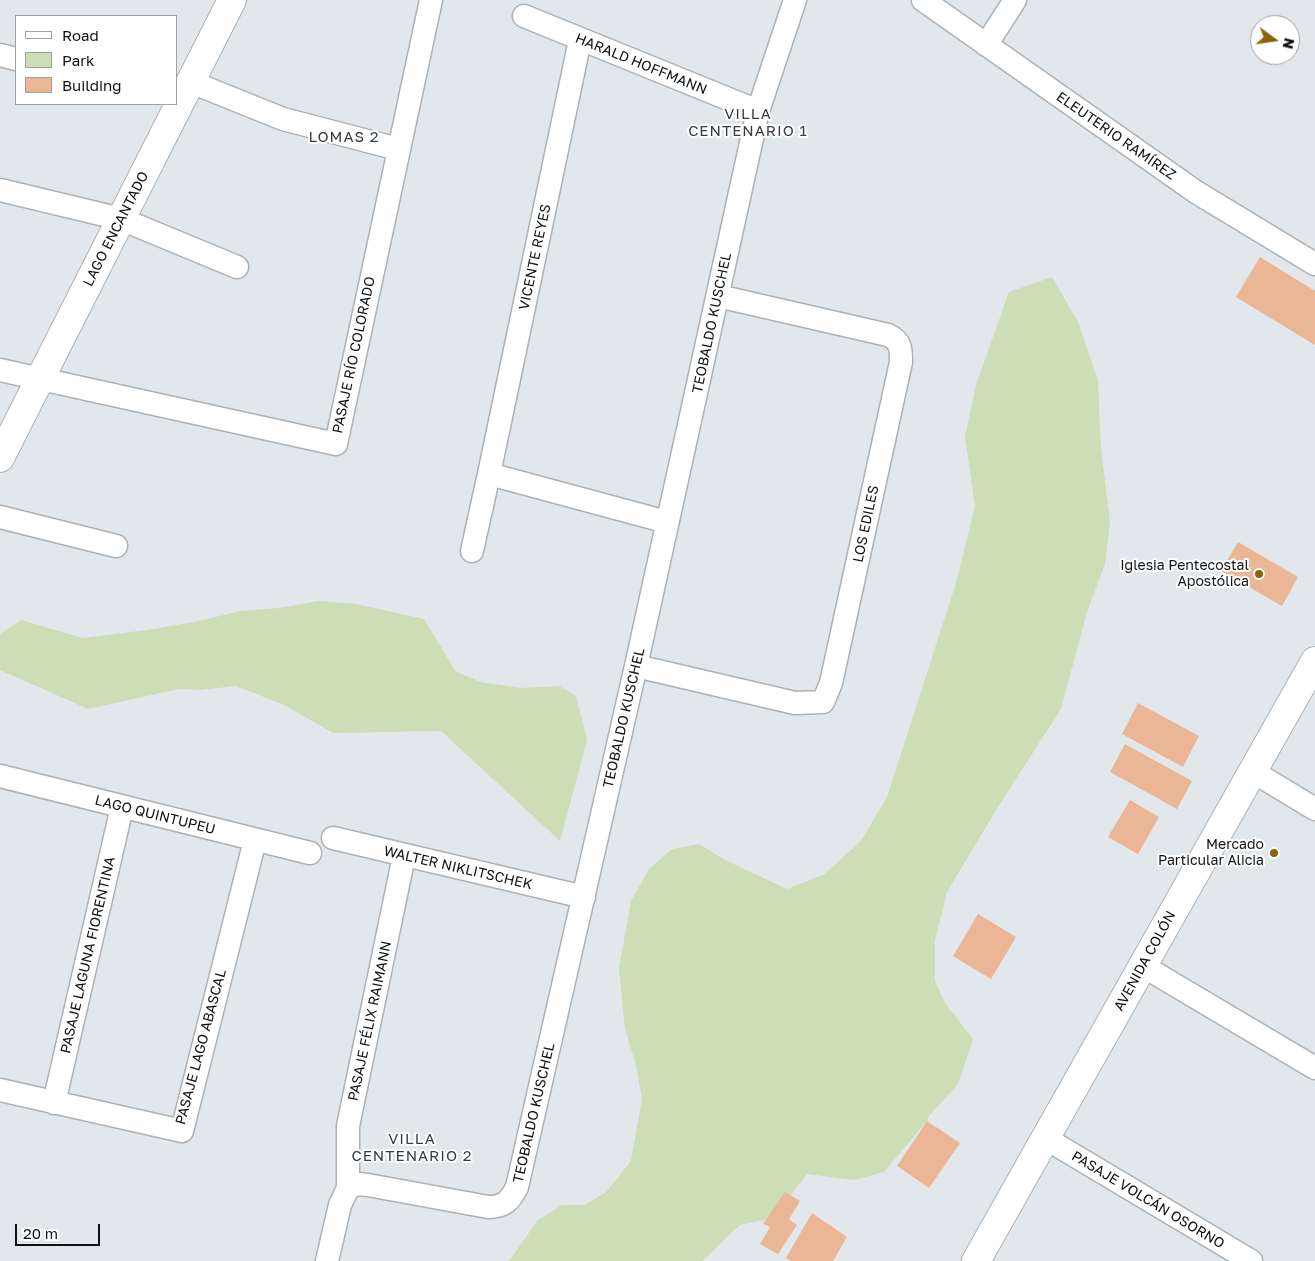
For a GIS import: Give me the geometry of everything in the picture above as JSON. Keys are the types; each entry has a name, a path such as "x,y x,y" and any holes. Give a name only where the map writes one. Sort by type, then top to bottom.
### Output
{"main road":[{"name":"LAGO ENCANTADO","path":"178,101 232,0"},
{"name":"LAGO ENCANTADO","path":"0,458 176,105"},
{"name":"AVENIDA COLÓN","path":"976,1261 1315,661"}],"street":[{"name":"PASAJE RÍO COLORADO","path":"40,378 336,444 431,0"},
{"name":"TEOBALDO KUSCHEL","path":"348,1188 358,1184 368,1185 488,1207 497,1207 507,1203 517,1187 636,666 758,111 795,0"},
{"name":"ELEUTERIO RAMÍREZ","path":"924,0 1196,192 1315,264"},
{"path":"986,45 1015,0"},
{"name":"HARALD HOFFMANN","path":"524,16 758,111"},
{"name":"VICENTE REYES","path":"472,551 580,40"},
{"path":"0,55 15,59"},
{"path":"184,89 283,119 398,149"},
{"path":"0,190 121,219 237,267"},
{"name":"LOS EDILES","path":"636,666 795,703 823,702 832,683 901,362 901,349 898,341 888,335 718,296"},
{"path":"0,370 40,378"},
{"path":"489,474 668,522"},
{"path":"0,517 116,546"},
{"path":"1252,771 1315,810"},
{"name":"LAGO QUINTUPEU","path":"0,776 310,853"},
{"name":"PASAJE LAGUNA FIORENTINA","path":"54,1103 122,807"},
{"name":"WALTER NIKLITSCHEK","path":"333,838 584,897"},
{"name":"PASAJE LAGO ABASCAL","path":"54,1103 182,1131 254,840"},
{"name":"PASAJE FÉLIX RAIMANN","path":"348,1188 348,1126 404,856"},
{"path":"1142,966 1315,1068"},
{"path":"0,1090 54,1103"},
{"name":"PASAJE VOLCÁN OSORNO","path":"1045,1138 1251,1261"},
{"path":"327,1261 340,1205 348,1188"}],"green space":[{"path":"1052,277 1078,322 1098,380 1101,448 1110,522 1105,564 1087,612 1061,709 998,807 947,892 935,940 935,981 945,1003 973,1039 958,1084 929,1116 927,1121 884,1172 854,1180 807,1174 773,1218 740,1225 702,1261 509,1261 538,1220 562,1205 585,1205 606,1192 631,1161 642,1099 636,1065 625,1029 619,968 631,901 649,869 672,849 699,844 725,860 787,889 823,875 861,841 887,797 956,583 975,506 965,437 976,385 1009,292"},
{"path":"319,601 356,604 424,619 456,672 481,682 520,688 559,686 576,696 587,740 560,841 441,731 333,733 284,705 236,686 200,690 179,689 88,709 0,670 0,634 21,620 83,638 194,622 241,611 279,608"}],"building":[{"path":"1260,257 1315,291 1315,345 1236,297"},
{"name":"Iglesia Pentecostal Apostólica","path":"1238,542 1298,577 1282,606 1221,571"},
{"path":"1138,703 1199,736 1183,767 1122,734"},
{"path":"1125,744 1192,781 1177,809 1110,772"},
{"path":"1130,800 1159,817 1138,854 1108,837"},
{"path":"978,914 1016,937 991,979 953,956"},
{"path":"927,1121 960,1143 929,1188 897,1166"},
{"path":"785,1192 800,1201 789,1219 797,1225 778,1254 760,1244 770,1227 763,1224"},
{"path":"812,1213 847,1237 833,1261 790,1261 786,1258"}],"place":[{"name":"Iglesia Pentecostal Apostólica","path":"1259,574"},
{"name":"Mercado Particular Alicia","path":"1274,853"}],"district":[{"name":"VILLA CENTENARIO 1","path":"748,122"},
{"name":"LOMAS 2","path":"344,137"},
{"name":"VILLA CENTENARIO 2","path":"412,1148"}]}
